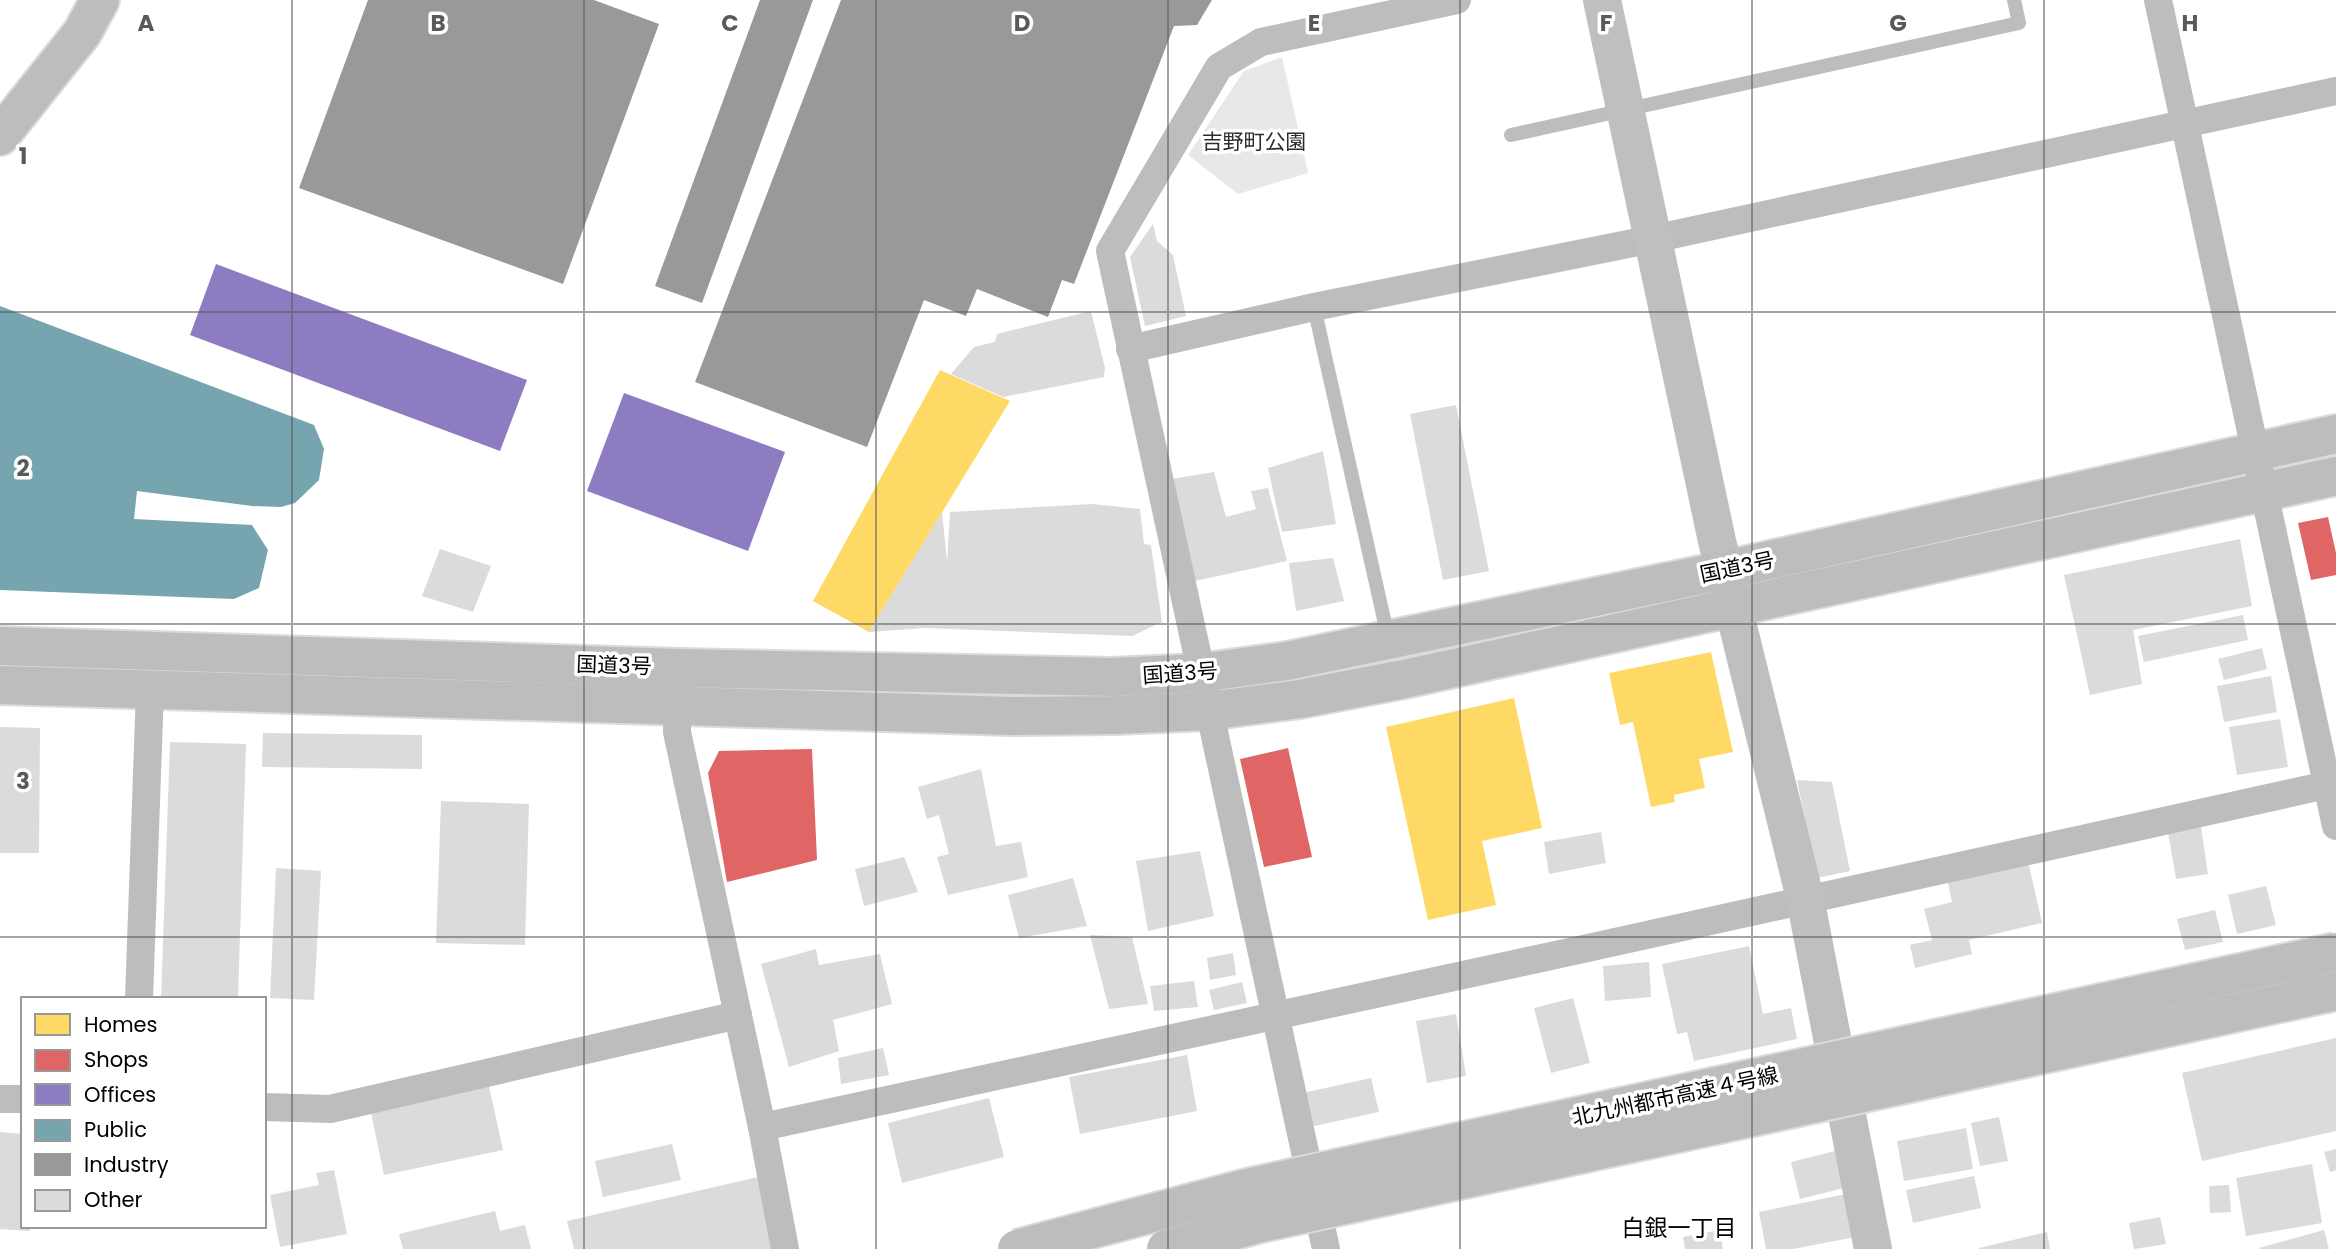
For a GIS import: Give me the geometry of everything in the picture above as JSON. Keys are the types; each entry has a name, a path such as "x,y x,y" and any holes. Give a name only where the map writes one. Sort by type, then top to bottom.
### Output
{"main road":[{"path":"0,136 82,33 100,0"},
{"name":"国道3号","path":"0,646 679,668 1113,677 1199,673 1287,661 1725,570 2336,434"},
{"name":"国道3号","path":"0,685 1011,716 1207,710 1300,699 1404,679 2336,476"},
{"name":"北九州都市高速４号線","path":"1017,1249 1247,1188 2336,952"},
{"name":"北九州都市高速４号線","path":"1166,1249 1261,1223 2336,991"}],"street":[{"path":"1326,1249 1207,710 1110,251 1219,67 1261,42 1457,0"},
{"path":"1602,0 1725,570 1805,898 1873,1249"},
{"path":"2158,0 2255,452 2332,784 2336,826"},
{"path":"1130,349 1314,307 1653,239 2336,91"},
{"path":"679,668 677,732 762,1127 785,1249"},
{"path":"138,997 150,690"},
{"path":"762,1127 1275,1019 1805,898 2332,784"},
{"path":"266,1107 330,1109 738,1015"},
{"path":"0,1099 21,1099"}],"lane":[{"path":"1511,135 2019,23 2014,0"},
{"path":"1314,307 1389,640"}],"green space":[{"name":"吉野町公園","path":"1282,57 1308,173 1238,194 1188,155 1244,71"}],"building: Homes":[{"path":"940,370 1010,401 869,632 813,601"},
{"path":"1711,652 1733,752 1699,759 1705,788 1674,795 1675,802 1651,807 1633,722 1620,725 1609,673"},
{"path":"1514,698 1542,828 1482,841 1496,905 1428,920 1386,727"}],"building: Shops":[{"path":"2328,517 2336,553 2336,575 2311,580 2298,523"},
{"path":"1288,748 1312,857 1264,867 1240,759"},
{"path":"812,749 817,860 727,882 708,773 719,751"}],"building: Offices":[{"path":"216,264 527,380 500,451 190,335"},
{"path":"624,393 785,452 748,551 587,491"}],"building: Public":[{"path":"0,306 314,425 324,449 319,480 295,503 281,507 252,506 137,491 134,519 252,525 268,550 259,588 234,599 0,590"}],"building: Industry":[{"path":"368,0 594,0 659,24 563,284 299,188"},
{"path":"760,0 813,0 702,303 655,286"},
{"path":"841,0 1212,0 1197,25 1174,26 1074,284 1062,280 1048,317 977,289 966,316 924,300 867,447 695,382"}],"building: Other":[{"path":"1153,224 1157,241 1173,255 1186,316 1145,326 1130,257"},
{"path":"1091,311 1105,368 1104,377 1003,397 951,374 974,347 995,342 997,334"},
{"path":"1456,405 1489,571 1443,580 1410,414"},
{"path":"1323,451 1336,524 1282,532 1268,468"},
{"path":"1214,472 1226,517 1256,509 1251,491 1268,488 1287,561 1186,583 1171,479"},
{"path":"1092,504 1140,509 1144,544 1151,545 1162,622 1132,636 925,628 869,632 942,512 947,562 950,512"},
{"path":"2240,539 2252,606 2133,630 2142,684 2090,695 2064,575"},
{"path":"440,549 491,566 473,612 422,596"},
{"path":"1333,558 1344,601 1296,611 1289,563"},
{"path":"2243,615 2248,640 2144,662 2138,636"},
{"path":"2262,648 2267,669 2224,680 2218,659"},
{"path":"2271,676 2277,712 2224,722 2217,686"},
{"path":"2280,719 2288,767 2237,775 2229,727"},
{"path":"0,727 40,728 39,853 0,853"},
{"path":"263,733 422,735 422,769 262,767"},
{"path":"170,742 246,744 238,997 161,997"},
{"path":"981,769 996,846 1021,842 1028,877 948,895 937,857 949,854 939,815 927,819 918,787"},
{"path":"1797,780 1832,782 1850,871 1817,878"},
{"path":"441,801 529,804 525,945 436,943"},
{"path":"2201,827 2208,874 2176,879 2168,832"},
{"path":"1601,832 1606,863 1549,874 1544,842"},
{"path":"1200,851 1214,916 1148,931 1136,861"},
{"path":"904,857 918,892 864,906 855,869"},
{"path":"2028,861 2042,923 1969,940 1972,954 1915,968 1910,945 1932,940 1924,909 1952,902 1947,879"},
{"path":"276,868 321,871 314,1000 270,998"},
{"path":"1073,878 1087,926 1019,938 1008,895"},
{"path":"2266,886 2276,925 2237,934 2228,895"},
{"path":"2215,910 2223,942 2185,950 2177,919"},
{"path":"1090,935 1132,937 1148,1004 1109,1009"},
{"path":"1749,946 1763,1014 1791,1008 1797,1039 1694,1061 1687,1032 1677,1034 1662,964"},
{"path":"816,949 819,965 880,954 892,1004 833,1020 839,1051 789,1067 761,964"},
{"path":"1233,953 1236,975 1210,980 1207,958"},
{"path":"1649,962 1651,997 1605,1001 1603,966"},
{"path":"1194,981 1198,1007 1154,1011 1150,986"},
{"path":"1242,982 1247,1003 1214,1010 1209,990"},
{"path":"1573,998 1590,1063 1551,1073 1534,1008"},
{"path":"1456,1014 1466,1076 1427,1083 1416,1021"},
{"path":"2336,1038 2336,1131 2202,1161 2182,1073"},
{"path":"883,1048 889,1075 841,1084 838,1058"},
{"path":"1187,1055 1197,1111 1080,1134 1069,1077"},
{"path":"487,1077 503,1150 384,1175 369,1103"},
{"path":"1371,1078 1379,1112 1305,1128 1298,1094"},
{"path":"989,1098 1004,1157 902,1183 888,1123"},
{"path":"1999,1117 2008,1161 1980,1166 1971,1123"},
{"path":"1966,1128 1973,1169 1904,1181 1897,1141"},
{"path":"0,1132 21,1134 21,1228 30,1228 30,1231 0,1229"},
{"path":"672,1144 681,1180 603,1197 595,1161"},
{"path":"2336,1149 2336,1170 2330,1172 2324,1152"},
{"path":"1835,1151 1844,1188 1800,1199 1791,1162"},
{"path":"2312,1164 2322,1223 2246,1236 2236,1178"},
{"path":"334,1170 347,1234 280,1247 270,1195 319,1185 316,1173"},
{"path":"1974,1176 1981,1208 1913,1223 1906,1190"},
{"path":"758,1177 775,1249 574,1249 567,1221"},
{"path":"2229,1185 2231,1212 2210,1213 2209,1186"},
{"path":"1846,1194 1855,1237 1793,1249 1766,1249 1759,1212"},
{"path":"495,1211 500,1231 525,1225 531,1249 403,1249 399,1234"},
{"path":"2160,1217 2166,1244 2134,1249 2129,1223"},
{"path":"1719,1230 1723,1249 1685,1249 1683,1237"},
{"path":"2324,1230 2329,1249 2259,1248"},
{"path":"2047,1232 2050,1249 1979,1249 1979,1248"}],"district":[{"name":"白銀一丁目","path":"1679,1228"}]}
